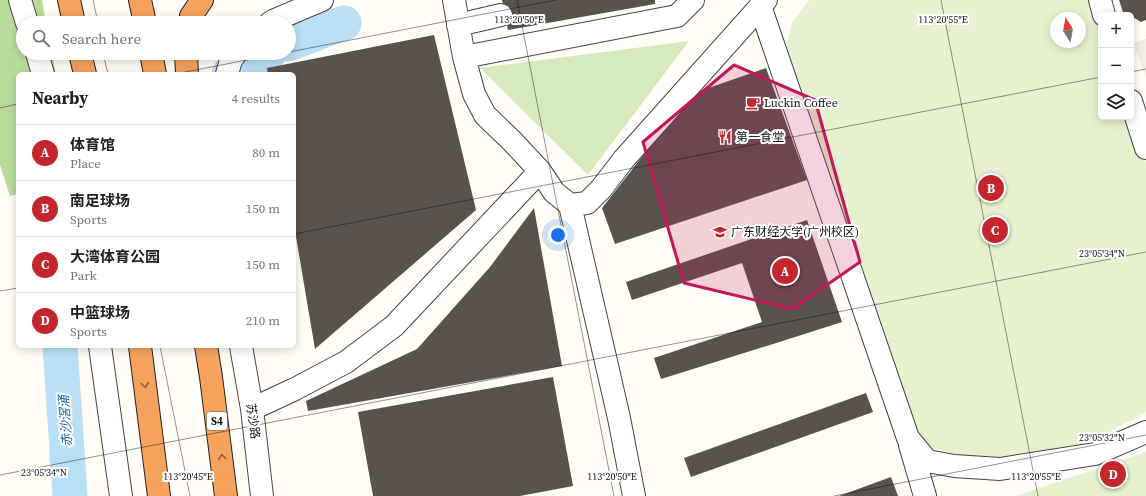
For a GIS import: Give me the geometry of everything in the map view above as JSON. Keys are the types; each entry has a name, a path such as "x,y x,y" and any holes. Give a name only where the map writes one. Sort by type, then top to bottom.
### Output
{"highway":[{"path":"69,0 72,16"},
{"path":"140,0 143,16"},
{"path":"82,60 85,72"},
{"path":"152,60 155,72"},
{"path":"186,60 187,72"},
{"path":"140,348 159,496"},
{"name":"S4","path":"207,348 226,496"}],"street":[{"path":"20,0 25,16"},
{"path":"284,16 322,0"},
{"path":"454,0 464,57 474,94 485,115 540,171 554,192 570,205 620,418 634,496"},
{"path":"464,57 677,16 693,0"},
{"path":"1100,0 1103,12"},
{"path":"570,205 587,203 601,189 624,159 763,3 908,438 925,496"},
{"path":"458,24 501,15"},
{"path":"39,60 42,72"},
{"path":"1134,110 1146,148"},
{"path":"252,409 295,389 346,362 394,326 540,171"},
{"path":"100,348 121,496"},
{"name":"苏沙路","path":"241,348 252,409 262,496"},
{"path":"908,438 927,461 954,466 1000,469 1095,454 1146,432"}],"highlighted area":[{"path":"734,65 815,100 860,262 792,309 684,283 643,142"}],"green space":[{"path":"0,0 42,0 45,16 16,16 16,60 53,60 56,72 16,72 16,194 10,196 0,165"},
{"path":"809,0 1095,0 1099,12 1098,120 1133,120 1146,162 1146,412 1091,441 1041,455 989,459 953,454 931,448 916,433 791,64 787,43 792,23"},
{"path":"689,41 588,175 480,68"},
{"path":"1146,452 1146,496 1015,496"}],"shaded area":[{"path":"1146,39 1146,78 1134,46 1134,43"}],"building":[{"path":"502,0 655,0 655,4 508,30"},
{"path":"1119,0 1146,0 1146,20 1141,22 1134,18 1134,12 1123,12"},
{"path":"434,35 476,210 315,349 296,237 296,72 268,72 267,68"},
{"name":"第一食堂","path":"766,68 807,180 615,244 602,208 691,94"},
{"path":"534,208 562,366 308,411 306,401 417,349 490,267"},
{"path":"807,220 842,322 661,379 654,358 762,322 742,263 632,300 626,282"},
{"path":"553,377 573,486 520,496 373,496 358,412"},
{"path":"866,393 873,412 691,477 684,458"},
{"path":"891,477 898,496 839,496"}],"waterway":[{"name":"赤沙滘涌","path":"296,41 344,23"},
{"name":"赤沙滘涌","path":"233,72 256,60"},
{"name":"赤沙滘涌","path":"60,348 70,496"}],"place":[{"name":"Luckin Coffee","path":"753,103"},
{"name":"第一食堂","path":"725,137"},
{"name":"南足球场","path":"991,188"},
{"name":"大湾体育公园","path":"995,230"},
{"name":"广东财经大学(广州校区)","path":"720,232"},
{"name":"体育馆","path":"785,271"},
{"name":"中篮球场","path":"1113,474"}]}
